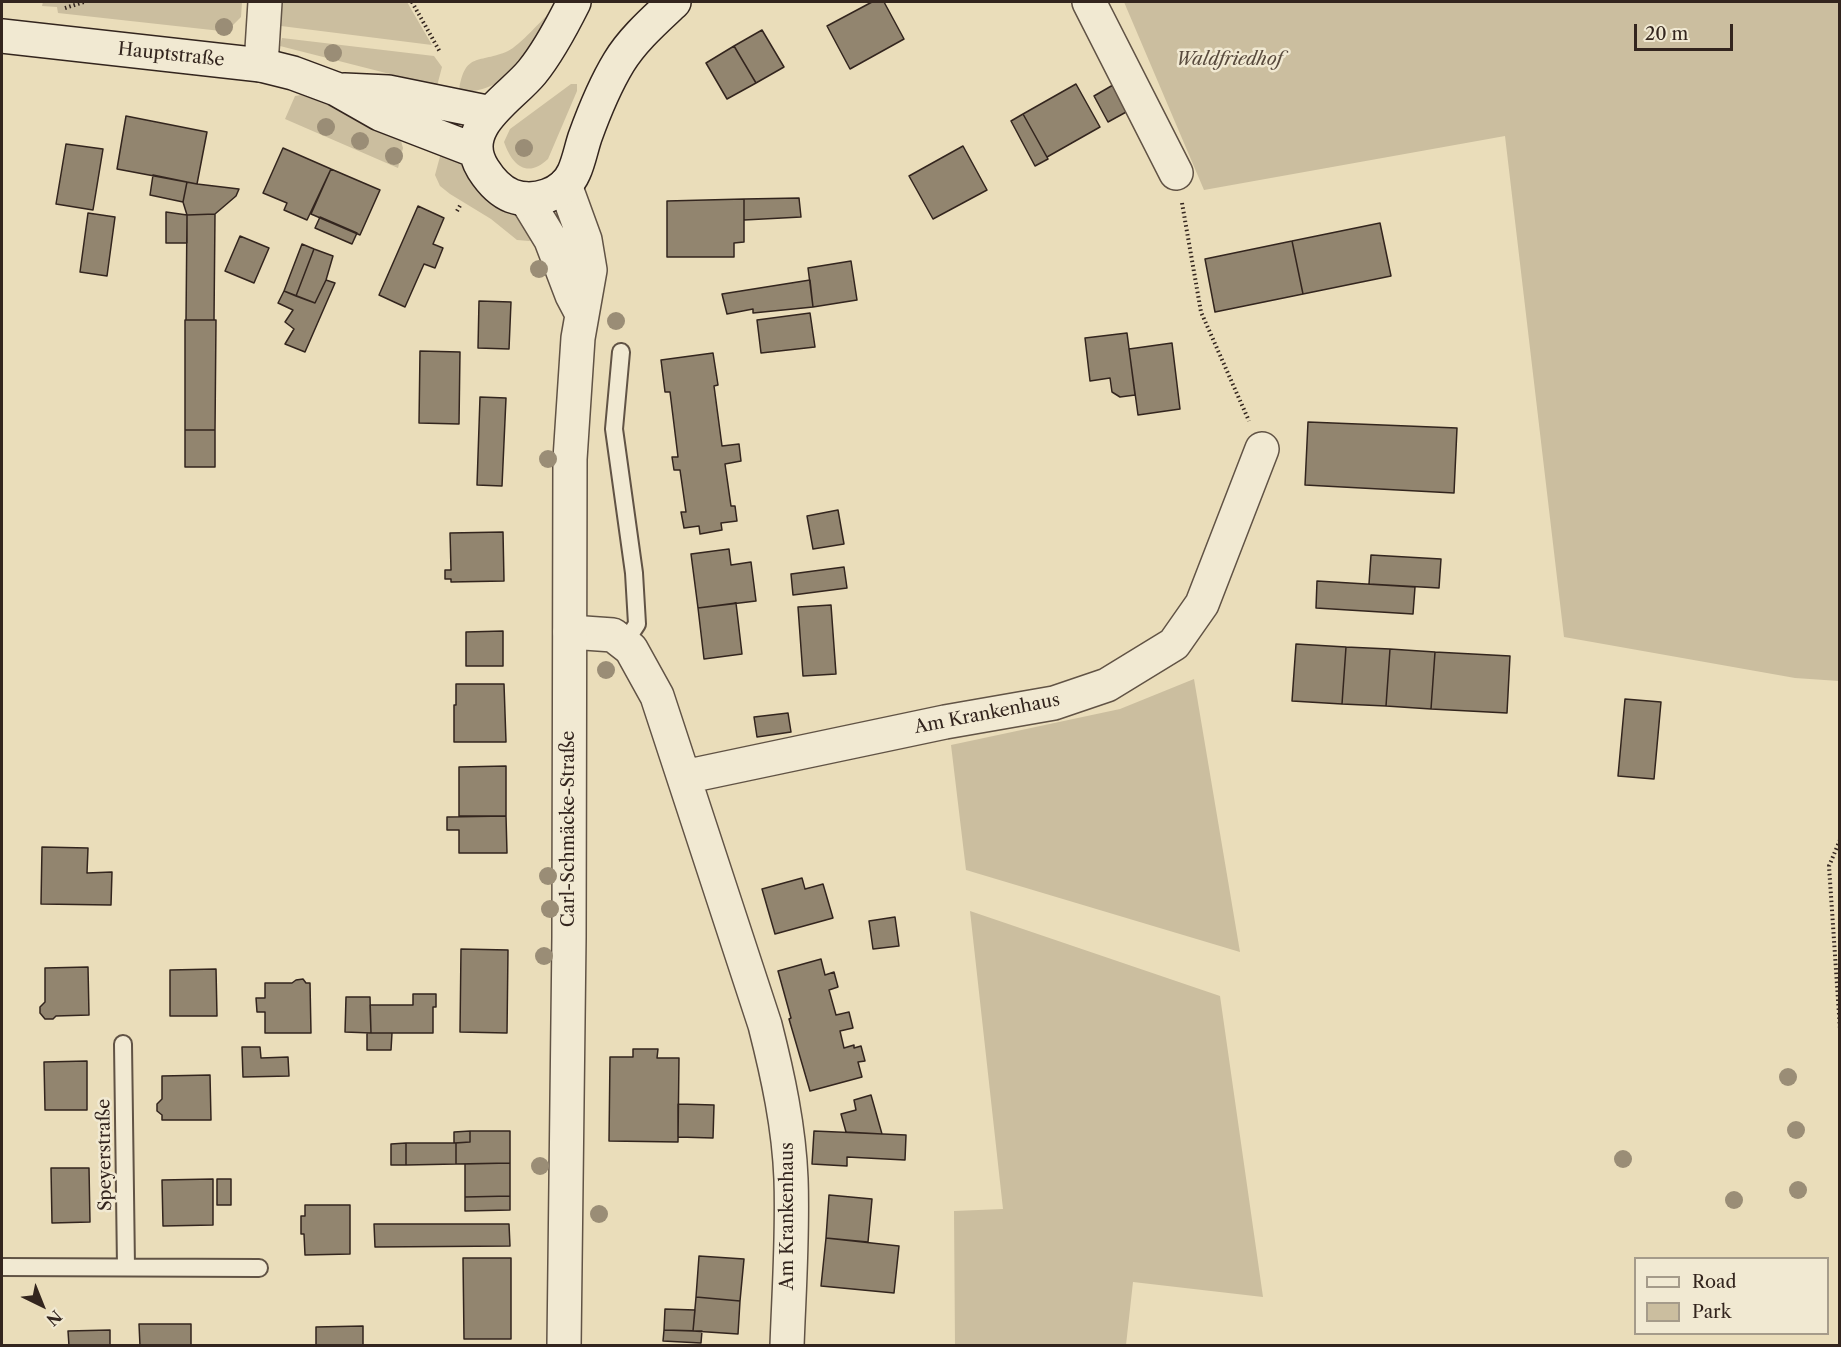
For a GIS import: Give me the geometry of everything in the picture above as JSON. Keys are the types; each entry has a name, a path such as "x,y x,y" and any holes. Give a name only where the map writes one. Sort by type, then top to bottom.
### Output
{"street":[{"path":"261,64 265,2"},
{"path":"574,2 547,52 531,73 490,113 481,124 477,137 476,151 485,171 501,191 526,199 536,200 550,195 565,185 574,174 588,130 620,61 637,38 674,2"},
{"path":"1089,2 1176,173"},
{"name":"Hauptstraße","path":"2,36 261,64 336,89 380,114 476,151"},
{"name":"Hauptstraße","path":"336,89 388,92 490,113"},
{"name":"Carl-Schmäcke-Straße","path":"564,1346 570,459 574,384 582,314 591,270 585,240 565,185"},
{"path":"526,199 551,240 572,295 582,314"},
{"name":"Am Krankenhaus","path":"684,777 945,722 1054,703 1107,685 1174,644 1202,604 1262,449"},
{"path":"570,632 613,635 624,644"},
{"name":"Am Krankenhaus","path":"624,644 631,649 657,696 765,1025 777,1072 787,1128 791,1180 787,1346"}],"lane":[{"path":"621,351 614,429 634,573 637,624 624,644"},
{"name":"Speyerstraße","path":"123,1044 126,1267"},
{"path":"2,1267 259,1268"}],"path":[{"path":"412,2 440,52"},
{"path":"1176,173 1201,312 1262,449"},
{"path":"457,212 461,204"},
{"path":"1839,840 1829,866 1839,1029"}],"green space":[{"path":"43,2 242,2 241,17 228,30 221,31 58,13 57,7 42,6"},
{"path":"281,2 407,2 432,45 281,26"},
{"path":"554,2 560,2 543,32 521,63 493,85 477,90 459,91 469,64 513,48 553,9"},
{"name":"Waldfriedhof","path":"1124,2 1839,2 1839,681 1795,678 1564,637 1505,136 1204,190"},
{"path":"282,38 434,56 442,67 437,86 280,46"},
{"path":"571,84 577,84 577,91 548,159 533,168 521,167 511,157 504,142 510,129"},
{"path":"301,95 398,131 403,148 398,168 285,119 295,96"},
{"path":"442,149 517,215 538,238 529,241 517,240 491,219 440,186 435,175"},
{"path":"1194,679 1240,952 966,870 951,745 1120,709"},
{"path":"970,911 1220,996 1263,1297 1133,1282 1126,1345 955,1345 954,1211 1003,1209"}],"building":[{"path":"872,2 884,2 904,39 850,69 827,26"},
{"path":"762,30 784,67 756,83 734,46"},
{"path":"734,46 756,83 727,99 706,63"},
{"path":"1076,84 1100,127 1047,157 1023,114"},
{"path":"1113,85 1128,111 1108,122 1094,96"},
{"path":"1023,114 1048,159 1035,166 1011,121"},
{"path":"126,116 207,132 197,184 117,169"},
{"path":"66,144 103,149 93,210 56,204"},
{"path":"963,146 987,190 933,219 909,176"},
{"path":"283,148 331,169 307,220 284,210 287,203 263,193"},
{"path":"331,169 380,190 360,235 311,214"},
{"path":"153,175 187,182 183,202 150,195"},
{"path":"187,182 239,189 236,196 215,214 187,215 183,202"},
{"path":"799,198 801,217 744,220 744,199"},
{"path":"744,199 744,242 734,243 734,257 667,257 667,201"},
{"path":"418,206 444,218 433,244 443,248 435,268 424,264 405,307 379,295"},
{"path":"166,212 187,215 187,243 166,243"},
{"path":"88,213 115,217 107,276 80,272"},
{"path":"215,214 214,320 186,320 187,215"},
{"path":"320,217 357,233 352,244 315,228"},
{"path":"1380,223 1391,276 1303,294 1292,241"},
{"path":"240,236 269,248 254,283 225,271"},
{"path":"1292,241 1303,294 1215,312 1205,259"},
{"path":"302,244 314,249 296,296 284,291"},
{"path":"314,249 333,256 326,280 315,303 296,296"},
{"path":"851,261 857,300 813,307 808,268"},
{"path":"326,280 335,283 305,352 285,344 294,329 285,322 293,310 278,303 284,291 315,303"},
{"path":"810,280 813,307 753,313 753,309 727,314 722,294"},
{"path":"479,301 511,302 509,349 478,348"},
{"path":"810,313 815,347 761,353 757,320"},
{"path":"185,320 216,320 215,430 185,430"},
{"path":"1127,333 1135,395 1120,397 1112,392 1110,378 1090,381 1085,338"},
{"path":"1172,343 1180,409 1138,415 1129,349"},
{"path":"420,351 460,352 459,424 419,423"},
{"path":"713,353 718,385 714,386 722,446 739,444 741,461 725,464 731,506 735,506 737,521 721,523 722,530 700,534 699,526 684,528 681,512 686,512 680,470 674,470 672,457 678,457 670,392 665,392 661,360"},
{"path":"480,397 506,398 502,486 477,485"},
{"path":"1308,422 1457,428 1454,493 1305,485"},
{"path":"185,430 215,430 215,467 185,467"},
{"path":"838,510 844,544 813,549 807,516"},
{"path":"503,532 504,581 451,582 451,579 445,579 445,570 451,570 450,533"},
{"path":"729,549 731,565 751,562 756,601 698,608 691,554"},
{"path":"1371,555 1441,559 1439,588 1369,584"},
{"path":"844,567 847,588 793,595 791,574"},
{"path":"1317,581 1415,587 1413,614 1316,608"},
{"path":"736,603 742,654 704,659 698,608"},
{"path":"831,605 836,674 803,676 798,607"},
{"path":"503,631 503,666 466,666 466,632"},
{"path":"1296,644 1346,647 1342,704 1292,701"},
{"path":"1346,647 1390,649 1386,706 1342,704"},
{"path":"1390,649 1435,652 1431,709 1386,706"},
{"path":"1435,652 1510,656 1507,713 1431,709"},
{"path":"456,684 504,684 506,742 454,742"},
{"path":"1625,699 1661,702 1654,779 1618,776"},
{"path":"788,713 791,732 757,737 754,717"},
{"path":"506,766 506,816 459,816 459,767"},
{"path":"506,816 507,853 459,853 459,830 447,830 447,817"},
{"path":"42,847 88,848 87,873 112,872 111,905 41,904"},
{"path":"802,878 805,889 823,884 833,918 775,934 762,889"},
{"path":"895,917 899,946 873,949 869,921"},
{"path":"461,949 508,950 507,1033 460,1032"},
{"path":"821,959 825,975 834,972 838,987 829,990 836,1015 849,1012 853,1028 840,1031 844,1048 854,1045 854,1048 861,1046 865,1061 858,1062 862,1077 810,1091 778,971"},
{"path":"88,967 89,1015 56,1016 53,1019 45,1019 40,1013 40,1007 45,1002 45,968"},
{"path":"216,969 217,1016 170,1016 170,970"},
{"path":"303,979 306,983 310,983 311,1033 265,1033 265,1012 257,1012 256,998 265,998 265,983 292,983"},
{"path":"413,994 436,994 436,1007 433,1007 433,1033 371,1033 370,1005 413,1005"},
{"path":"346,997 370,997 371,1033 345,1032"},
{"path":"367,1033 392,1033 391,1050 367,1050"},
{"path":"242,1047 260,1047 261,1058 288,1057 289,1076 243,1077"},
{"path":"633,1049 658,1049 657,1058 679,1058 678,1142 609,1141 610,1057 633,1057"},
{"path":"87,1061 87,1110 45,1110 44,1062"},
{"path":"210,1075 211,1120 162,1120 162,1115 157,1111 157,1104 162,1099 162,1076"},
{"path":"871,1095 882,1134 846,1132 841,1114 856,1110 854,1100"},
{"path":"678,1104 714,1105 713,1138 678,1137"},
{"path":"470,1131 510,1131 510,1163 456,1164 456,1143 470,1142"},
{"path":"470,1131 470,1142 454,1143 454,1132"},
{"path":"814,1131 906,1135 905,1160 847,1157 847,1166 812,1164"},
{"path":"406,1143 406,1165 391,1165 391,1144"},
{"path":"406,1143 456,1143 456,1164 406,1165"},
{"path":"510,1163 510,1196 465,1197 465,1164"},
{"path":"51,1168 89,1168 90,1222 52,1223"},
{"path":"213,1179 213,1225 163,1226 162,1180"},
{"path":"217,1179 231,1179 231,1205 217,1205"},
{"path":"829,1195 872,1199 868,1242 826,1238"},
{"path":"510,1196 510,1210 465,1211 465,1197"},
{"path":"305,1205 350,1205 350,1254 305,1255 304,1234 301,1234 301,1216 305,1216"},
{"path":"374,1224 509,1224 510,1246 375,1247"},
{"path":"826,1238 899,1246 894,1293 821,1286"},
{"path":"699,1256 744,1259 740,1301 696,1297"},
{"path":"463,1258 511,1258 511,1339 464,1339"},
{"path":"696,1297 740,1301 738,1334 693,1331"},
{"path":"665,1309 695,1310 693,1331 664,1330"},
{"path":"139,1324 191,1324 191,1346 140,1346"},
{"path":"363,1326 363,1346 316,1346 316,1327"},
{"path":"110,1330 110,1346 69,1346 68,1331"},
{"path":"664,1330 702,1331 701,1343 663,1341"}]}
